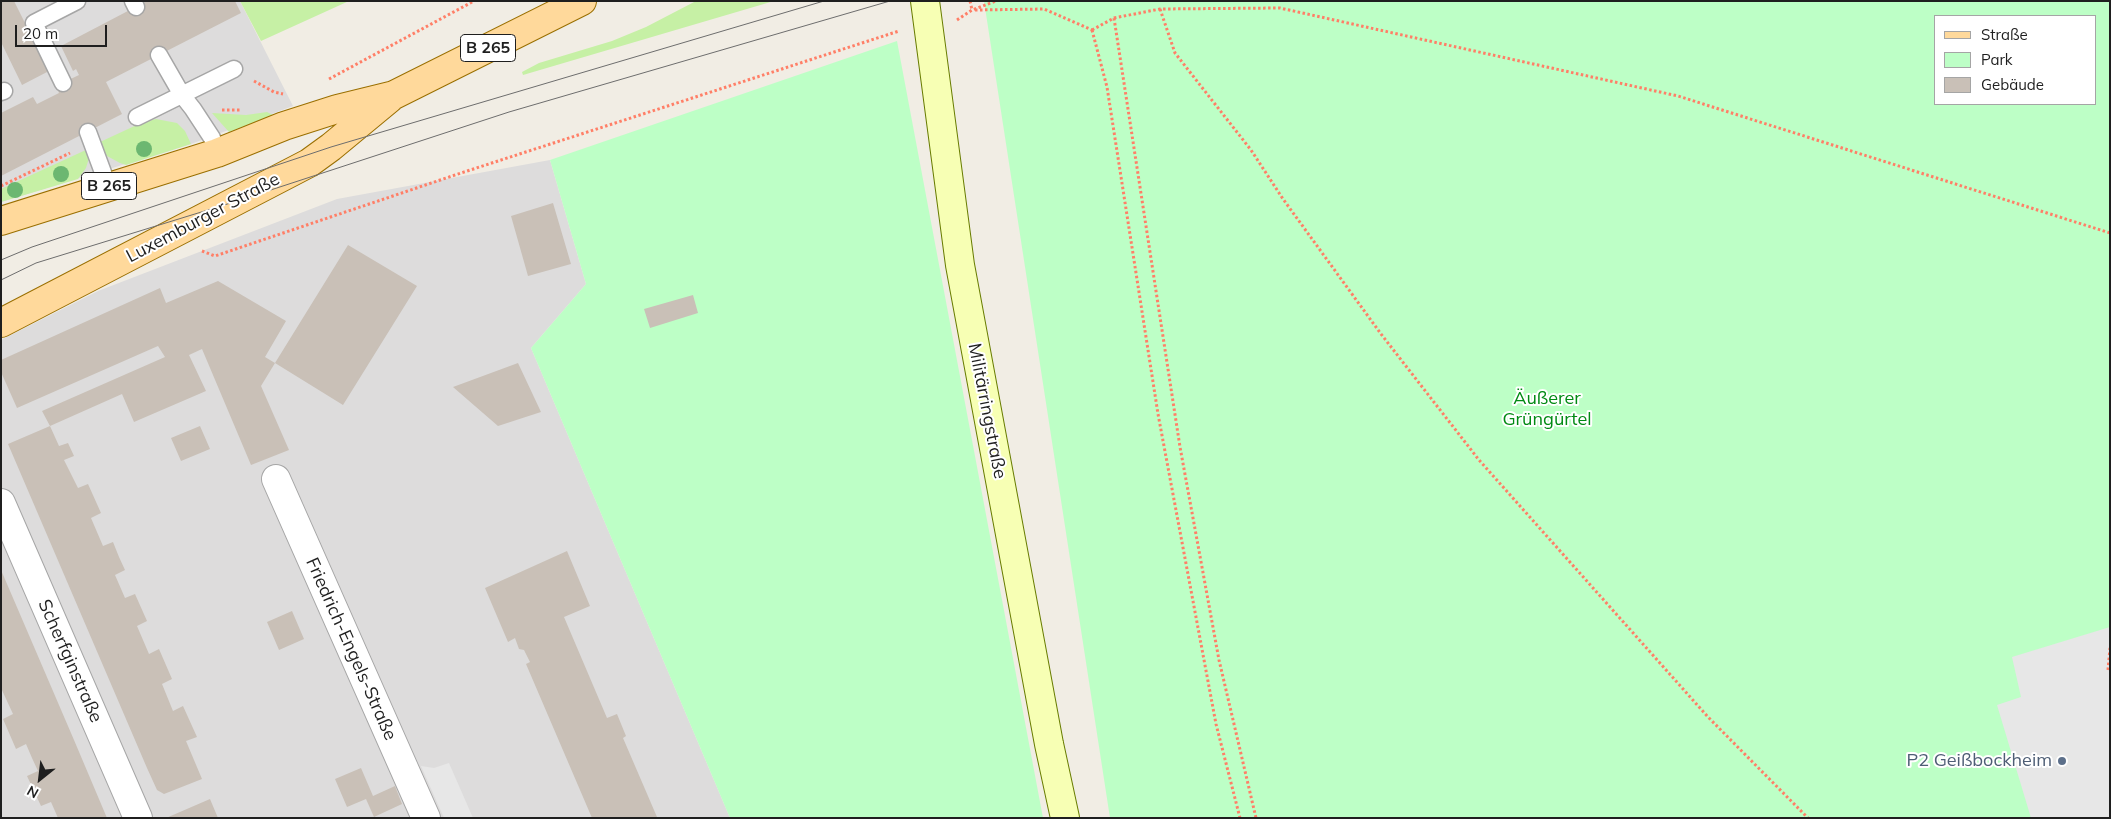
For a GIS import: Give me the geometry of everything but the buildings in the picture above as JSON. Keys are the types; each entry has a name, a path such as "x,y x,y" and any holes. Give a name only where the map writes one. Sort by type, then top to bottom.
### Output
{"main road":[{"name":"Luxemburger Straße","path":"1,221 217,153 284,126 337,109 394,95 582,1"},
{"name":"Militärringstraße","path":"926,13 960,265 1048,744 1065,818"},
{"name":"Luxemburger Straße","path":"1,323 167,238 309,162 331,147 394,95"}],"street":[{"name":"Friedrich-Engels-Straße","path":"276,479 426,818"},
{"name":"Scherfginstraße","path":"1,503 138,818"}],"lane":[{"path":"63,83 34,23 77,1"},
{"path":"159,55 182,95 207,131 217,153"},
{"path":"137,117 234,69"},
{"path":"88,132 108,186"}],"path":[{"path":"321,83 474,1"},
{"path":"970,1 972,10"},
{"path":"972,10 996,1"},
{"path":"1092,30 1114,18 1160,9 1280,8 1678,96 2110,233"},
{"path":"972,10 1044,9 1092,30"},
{"path":"1160,9 1175,53 1250,150 1283,199 1381,334 1479,460 1708,717 1808,818"},
{"path":"167,238 215,256 461,172 904,30 926,13"},
{"path":"1114,18 1180,447 1219,660 1256,818"},
{"path":"1092,30 1107,87 1158,414 1216,724 1240,818"},
{"path":"234,69 274,92 288,95"},
{"path":"2108,670 2110,648"}],"shaded area":[{"path":"1,1 240,1 293,106 191,144 1,202"},
{"path":"550,160 586,284 531,348 730,818 1,818 1,340 98,291 337,199"},
{"name":"P2 Geißbockheim","path":"2110,627 2110,818 2031,818 1997,705 2021,697 2012,657"},
{"path":"449,763 473,818 444,818 421,766 434,768"}],"green space":[{"path":"240,1 349,1 261,41"},
{"path":"696,1 774,1 523,75 522,72 539,63 612,41 646,27"},
{"name":"Äußerer Grüngürtel","path":"984,1 2110,1 2110,818 1110,818"},
{"path":"897,41 1043,818 730,818 531,348 586,284 550,160"},
{"path":"267,112 273,115 229,132 212,113 246,115"},
{"path":"156,119 177,123 185,131 191,144 126,165 107,156 100,142 141,123"},
{"path":"88,149 89,158 86,168 78,179 1,202 1,189"}],"tram line":[{"path":"1,260 32,247 331,147 824,1"},
{"path":"1,280 36,263 237,201 509,112 890,1"}],"place":[{"name":"P2 Geißbockheim","path":"2062,761"}]}
